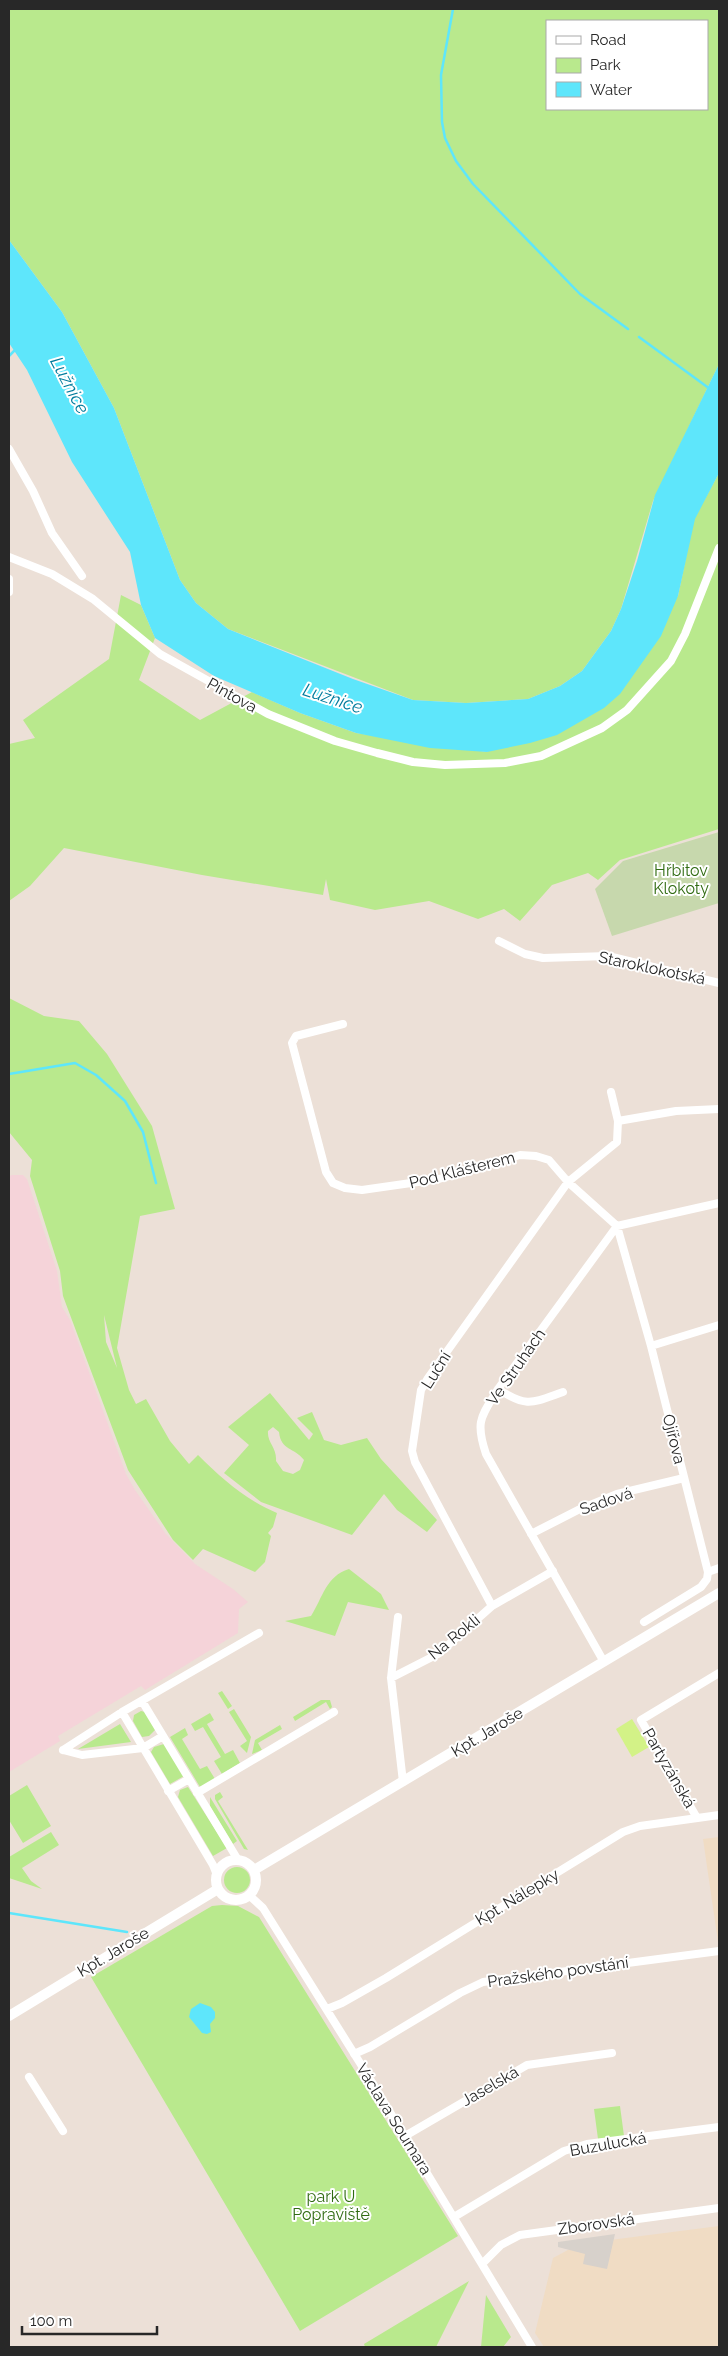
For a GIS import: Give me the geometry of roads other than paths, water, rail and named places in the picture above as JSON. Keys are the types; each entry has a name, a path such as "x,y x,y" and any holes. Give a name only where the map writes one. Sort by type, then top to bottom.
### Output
{"street":[{"path":"9,449 33,491 52,533 82,576"},
{"name":"Pintova","path":"9,556 52,574 93,599 160,654 268,714 335,741 413,762 484,764 505,763 541,756 602,728 627,710 670,661 685,634 719,548"},
{"path":"9,579 9,592"},
{"name":"Staroklokotská","path":"499,941 525,954 543,958 608,956 719,983"},
{"name":"Pod Klášterem","path":"342,1024 296,1036 292,1042 326,1172 334,1183 345,1188 362,1190 396,1186 439,1179 520,1155 536,1156 549,1160 568,1182 617,1226"},
{"path":"611,1092 618,1121 676,1111 719,1109"},
{"name":"Luční","path":"492,1606 415,1462 412,1451 421,1390 568,1182 617,1142 618,1121"},
{"path":"617,1226 719,1203"},
{"name":"Ojířova","path":"617,1226 708,1572"},
{"name":"Ve Struhách","path":"604,1662 486,1454 479,1433 481,1417 498,1389 617,1226"},
{"path":"650,1346 719,1325"},
{"path":"498,1389 522,1403 536,1402 563,1392"},
{"name":"Sadová","path":"531,1534 578,1510 617,1494 684,1478"},
{"path":"644,1622 701,1587 707,1579 708,1572 719,1568"},
{"name":"Na Rokli","path":"391,1678 438,1654 492,1606 553,1571"},
{"name":"Kpt. Jaroše","path":"254,1870 719,1593"},
{"path":"398,1617 391,1678 403,1782"},
{"path":"163,1736 143,1748 82,1755 63,1750 122,1712 259,1633"},
{"name":"Partyzánská","path":"697,1818 641,1720 719,1673"},
{"path":"122,1712 213,1865 217,1876 218,1889 232,1900 239,1901 250,1896 257,1884 254,1870 250,1865 238,1860 142,1702"},
{"path":"197,1793 334,1712"},
{"path":"168,1791 189,1779"},
{"name":"Kpt. Nálepky","path":"327,2009 352,1998 614,1836 640,1826 719,1815"},
{"path":"217,1876 222,1866 238,1860"},
{"name":"Kpt. Jaroše","path":"9,2016 218,1889"},
{"name":"Václava Soumara","path":"250,1896 263,1908 327,2009 532,2347"},
{"name":"Pražského povstání","path":"354,2054 370,2047 460,1993 483,1982 719,1951"},
{"name":"Jaselská","path":"405,2136 527,2065 612,2052"},
{"path":"29,2077 63,2131"},
{"name":"Buzulucká","path":"454,2217 564,2151 587,2144 719,2127"},
{"name":"Zborovská","path":"482,2264 501,2246 520,2235 719,2208"}],"water":[{"name":"Lužnice","path":"9,240 62,312 114,408 180,580 196,603 228,629 353,679 413,700 466,703 528,699 560,686 582,671 611,631 621,609 637,561 655,495 719,364 719,473 695,519 678,596 661,636 620,694 604,708 557,735 487,752 430,748 356,733 300,713 214,676 155,638 141,605 130,552 72,462 27,370 9,343"},
{"path":"200,2003 211,2007 215,2012 215,2018 210,2024 211,2032 207,2034 202,2033 189,2017 191,2009"}],"waterway":[{"path":"453,9 441,75 442,122 445,138 456,161 473,184 580,294 628,329"},
{"path":"639,337 710,389"},
{"path":"9,356 15,350"},
{"path":"9,1074 75,1063 96,1075 125,1101 143,1132 156,1183"},
{"path":"9,1913 127,1932"}],"park label":[{"name":"Hřbitov Klokoty","path":"681,879"},
{"name":"park U Popraviště","path":"331,2205"}]}
